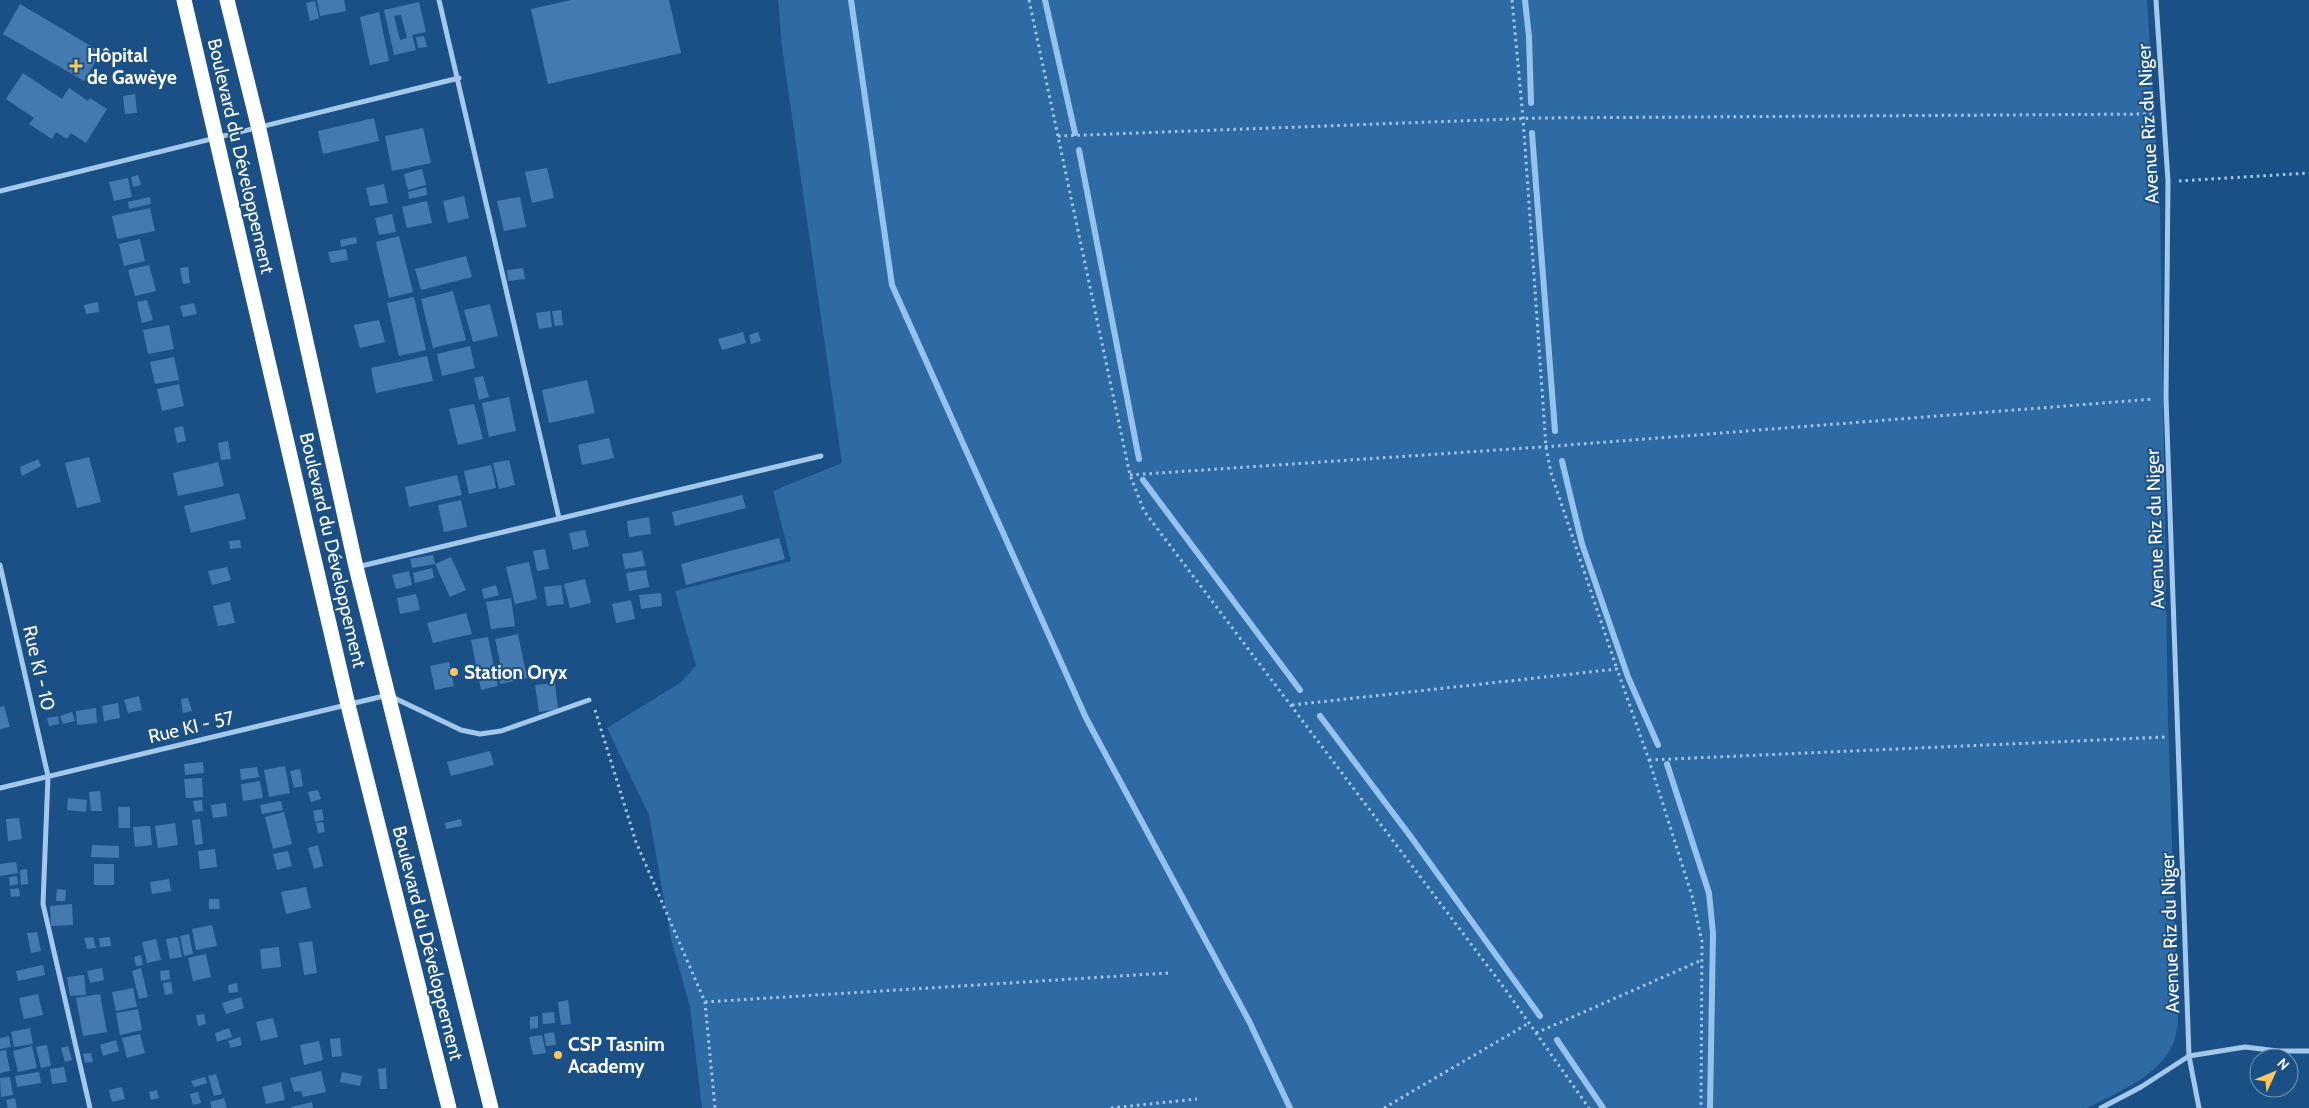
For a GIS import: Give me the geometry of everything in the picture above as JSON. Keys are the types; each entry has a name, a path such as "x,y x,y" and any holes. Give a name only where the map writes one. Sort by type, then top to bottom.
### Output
{"highway":[{"name":"Boulevard du Développement","path":"184,0 348,704 449,1108"},
{"name":"Boulevard du Développement","path":"227,0 259,129 356,567 491,1108"}],"street":[{"path":"439,0 459,78 559,518"},
{"name":"Avenue Riz du Niger","path":"2156,0 2162,114 2168,181 2166,398 2177,737 2190,1056 2200,1108"},
{"path":"0,191 259,129 459,78"},
{"path":"356,567 821,456"},
{"name":"Rue KI - 10","path":"0,565 48,776 43,904 90,1108"},
{"path":"388,695 461,730 480,734 501,731 589,700"},
{"name":"Rue KI - 57","path":"0,788 388,695"},
{"path":"2101,1108 2141,1087 2190,1056 2245,1047 2278,1051 2309,1051"}],"path":[{"path":"1030,0 1130,475 1144,511 1292,705 1529,1023 1589,1108"},
{"path":"1512,0 1523,118 1546,447 1552,472 1649,760 1692,896 1702,942 1701,1108"},
{"path":"1058,136 1523,118 2162,114"},
{"path":"2168,181 2309,173"},
{"path":"1130,475 1546,447 2166,398"},
{"path":"1292,705 1617,669"},
{"path":"589,700 593,701 636,842 705,1002 715,1108"},
{"path":"1649,760 2177,737"},
{"path":"1536,1033 1702,960"},
{"path":"705,1002 1168,973"},
{"path":"1384,1108 1529,1023"},
{"path":"1111,1108 1197,1099"}],"shaded area":[{"path":"778,0 2147,0 2160,209 2168,720 2178,1023 2173,1044 2163,1060 2144,1077 2122,1091 2087,1108 702,1108 690,1007 671,939 649,815 607,728 680,683 696,666 675,591 791,561 773,491 842,463 782,47"}],"building":[{"path":"317,0 344,0 346,11 320,16"},
{"path":"571,0 669,0 681,53 548,84 531,9"},
{"path":"315,1 319,18 310,21 306,3"},
{"path":"419,2 426,32 412,35 416,50 394,55 384,10","holes":["401,15 407,38 400,40 394,16"]},
{"path":"20,4 101,52 84,81 3,34"},
{"path":"379,12 389,61 370,65 360,17"},
{"path":"424,36 427,47 418,48 416,37"},
{"path":"23,73 62,99 69,88 88,101 90,98 107,109 86,143 71,133 67,139 56,132 52,139 29,124 34,118 6,99"},
{"path":"135,94 137,113 125,114 123,96"},
{"path":"374,118 379,141 323,154 318,131"},
{"path":"423,128 431,163 392,171 385,136"},
{"path":"547,168 554,198 532,203 525,172"},
{"path":"422,169 426,185 408,190 404,174"},
{"path":"138,175 141,185 133,187 131,177"},
{"path":"128,178 132,197 114,201 109,182"},
{"path":"384,184 388,203 370,206 366,188"},
{"path":"426,187 427,195 409,199 408,192"},
{"path":"464,196 469,218 448,223 443,201"},
{"path":"150,197 151,204 129,209 128,202"},
{"path":"520,197 526,227 504,231 497,201"},
{"path":"427,201 432,223 407,228 402,207"},
{"path":"150,208 155,231 117,239 112,216"},
{"path":"392,214 396,232 379,235 375,218"},
{"path":"399,236 413,292 389,298 376,242"},
{"path":"356,237 357,243 341,247 340,240"},
{"path":"140,239 145,261 124,266 119,244"},
{"path":"346,249 348,260 331,263 328,252"},
{"path":"466,256 472,277 421,290 415,269"},
{"path":"149,265 156,291 135,296 128,270"},
{"path":"188,267 190,283 183,284 180,268"},
{"path":"523,268 525,279 508,281 507,270"},
{"path":"453,291 466,340 433,348 421,299"},
{"path":"414,297 426,350 399,356 387,303"},
{"path":"147,300 153,320 142,323 137,302"},
{"path":"98,302 99,312 86,314 84,305"},
{"path":"194,303 197,314 183,317 180,306"},
{"path":"490,304 498,336 473,342 464,310"},
{"path":"561,310 563,325 555,326 552,311"},
{"path":"550,311 552,327 539,329 536,313"},
{"path":"379,320 385,342 360,348 354,325"},
{"path":"169,325 174,349 148,354 143,330"},
{"path":"743,332 746,343 722,350 718,339"},
{"path":"758,332 761,341 751,344 749,335"},
{"path":"470,346 475,368 442,376 437,354"},
{"path":"427,356 433,381 376,393 371,368"},
{"path":"174,357 179,380 155,384 150,362"},
{"path":"483,376 489,397 479,400 474,378"},
{"path":"587,380 595,413 549,423 542,390"},
{"path":"179,384 184,406 162,411 157,389"},
{"path":"509,397 516,431 489,437 482,403"},
{"path":"474,404 483,439 458,445 449,409"},
{"path":"183,426 186,441 177,443 174,428"},
{"path":"609,438 614,458 582,465 578,445"},
{"path":"228,441 231,459 221,460 218,443"},
{"path":"89,457 101,502 77,508 65,463"},
{"path":"38,459 41,466 22,476 20,467"},
{"path":"509,460 515,485 499,489 493,463"},
{"path":"218,462 224,486 178,496 173,473"},
{"path":"491,465 496,488 469,494 464,471"},
{"path":"457,475 462,495 409,507 405,487"},
{"path":"239,493 246,519 191,533 184,506"},
{"path":"742,495 746,508 675,526 672,512"},
{"path":"461,500 467,527 444,532 438,505"},
{"path":"649,517 651,534 629,537 627,521"},
{"path":"585,530 589,546 573,550 569,533"},
{"path":"779,538 785,559 686,585 681,564"},
{"path":"240,540 241,548 230,549 229,541"},
{"path":"545,549 549,569 537,571 533,551"},
{"path":"642,551 645,566 625,569 622,554"},
{"path":"433,555 435,564 412,568 410,559"},
{"path":"451,557 466,590 450,597 435,564"},
{"path":"529,562 537,599 515,604 506,567"},
{"path":"227,567 231,580 212,585 208,571"},
{"path":"432,568 434,578 415,583 413,573"},
{"path":"646,570 649,587 629,591 626,573"},
{"path":"409,571 412,585 396,589 392,575"},
{"path":"585,579 591,603 570,608 564,584"},
{"path":"496,585 499,595 484,599 482,589"},
{"path":"561,585 564,604 547,606 544,587"},
{"path":"661,593 662,606 641,609 639,595"},
{"path":"416,594 420,610 400,614 397,598"},
{"path":"511,598 515,626 491,629 486,602"},
{"path":"631,600 635,619 616,623 612,604"},
{"path":"230,602 235,623 218,626 213,606"},
{"path":"466,613 472,634 433,643 427,623"},
{"path":"518,634 527,678 500,684 498,672 502,671 495,639"},
{"path":"488,637 498,686 481,690 471,640"},
{"path":"449,662 454,686 435,690 430,666"},
{"path":"555,683 558,709 539,712 535,685"},
{"path":"139,696 142,710 128,713 124,700"},
{"path":"188,698 192,711 183,713 181,699"},
{"path":"118,703 120,718 104,721 102,706"},
{"path":"4,706 10,727 0,729 0,707"},
{"path":"96,708 97,723 77,725 76,711"},
{"path":"72,712 75,721 63,724 60,716"},
{"path":"58,716 59,724 49,726 47,718"},
{"path":"490,751 494,765 451,776 447,762"},
{"path":"203,762 204,773 185,775 184,764"},
{"path":"285,766 290,793 269,797 264,770"},
{"path":"257,767 259,777 241,780 240,769"},
{"path":"300,769 303,786 294,788 290,771"},
{"path":"202,778 203,797 186,798 184,779"},
{"path":"260,781 263,798 243,801 241,784"},
{"path":"318,790 321,799 311,802 308,792"},
{"path":"100,791 102,811 91,811 89,792"},
{"path":"68,798 87,800 86,812 67,810"},
{"path":"202,800 203,811 195,812 193,801"},
{"path":"281,801 283,810 262,814 260,805"},
{"path":"226,803 227,816 213,818 211,805"},
{"path":"118,807 130,807 130,828 119,828"},
{"path":"322,809 324,820 315,822 313,811"},
{"path":"284,812 292,844 273,849 265,817"},
{"path":"19,818 22,839 8,841 6,819"},
{"path":"200,819 203,844 195,845 192,820"},
{"path":"461,819 462,826 446,829 445,823"},
{"path":"323,822 325,832 318,833 316,823"},
{"path":"175,823 178,845 158,848 155,826"},
{"path":"150,826 152,845 135,847 133,827"},
{"path":"92,845 119,846 119,858 91,857"},
{"path":"318,845 323,866 314,869 308,848"},
{"path":"215,849 217,867 200,869 198,851"},
{"path":"288,851 292,866 277,870 273,854"},
{"path":"16,862 18,873 0,876 0,864"},
{"path":"94,864 114,864 114,885 94,885"},
{"path":"27,869 28,884 21,885 20,870"},
{"path":"17,876 18,884 10,886 9,877"},
{"path":"169,879 171,891 152,894 150,882"},
{"path":"306,887 311,908 286,914 281,892"},
{"path":"19,888 20,896 11,897 10,889"},
{"path":"57,889 66,890 65,901 56,901"},
{"path":"209,899 219,899 220,909 209,909"},
{"path":"72,904 73,925 51,926 50,906"},
{"path":"212,925 217,946 196,950 192,929"},
{"path":"37,932 41,951 31,953 27,933"},
{"path":"189,934 193,954 184,956 180,936"},
{"path":"93,937 96,948 87,949 84,938"},
{"path":"110,937 111,946 100,947 99,938"},
{"path":"178,937 182,957 170,959 166,939"},
{"path":"156,939 161,960 147,963 142,942"},
{"path":"312,941 317,973 304,975 299,943"},
{"path":"279,947 281,967 262,969 260,949"},
{"path":"206,954 211,977 193,981 188,958"},
{"path":"141,955 143,965 136,966 134,957"},
{"path":"43,965 45,975 18,981 16,971"},
{"path":"102,968 104,980 90,983 87,971"},
{"path":"141,968 148,997 139,999 132,971"},
{"path":"169,970 170,979 161,981 160,971"},
{"path":"84,975 86,995 70,996 67,977"},
{"path":"171,982 173,993 165,995 163,983"},
{"path":"237,983 238,992 229,993 228,985"},
{"path":"133,988 137,1007 116,1011 112,992"},
{"path":"38,994 43,1015 24,1019 19,998"},
{"path":"100,994 107,1032 83,1036 76,998"},
{"path":"241,997 244,1008 226,1014 222,1003"},
{"path":"568,1000 571,1024 561,1025 558,1002"},
{"path":"138,1009 142,1030 120,1035 116,1013"},
{"path":"554,1012 555,1023 543,1024 542,1013"},
{"path":"204,1014 206,1024 198,1026 196,1015"},
{"path":"538,1016 538,1028 530,1029 530,1017"},
{"path":"273,1018 278,1037 261,1041 256,1022"},
{"path":"30,1028 33,1044 14,1047 11,1032"},
{"path":"229,1028 232,1037 217,1042 215,1033"},
{"path":"554,1032 556,1045 546,1046 544,1034"},
{"path":"140,1034 145,1053 127,1058 122,1038"},
{"path":"542,1035 546,1053 533,1055 529,1037"},
{"path":"9,1036 11,1047 0,1049 0,1038"},
{"path":"240,1037 242,1045 231,1048 228,1041"},
{"path":"340,1038 342,1056 332,1057 330,1039"},
{"path":"116,1040 119,1051 103,1056 100,1045"},
{"path":"319,1041 323,1060 304,1065 300,1045"},
{"path":"47,1045 51,1066 41,1068 36,1047"},
{"path":"32,1046 37,1068 18,1072 13,1051"},
{"path":"68,1046 72,1060 65,1062 61,1048"},
{"path":"6,1050 10,1071 0,1073 0,1051"},
{"path":"91,1053 93,1062 85,1063 83,1054"},
{"path":"64,1067 67,1082 52,1084 50,1069"},
{"path":"386,1068 387,1089 380,1089 378,1069"},
{"path":"321,1071 326,1092 303,1097 301,1091 294,1092 290,1078"},
{"path":"39,1072 41,1083 17,1087 15,1076"},
{"path":"342,1072 362,1076 360,1086 340,1082"},
{"path":"216,1074 222,1094 214,1096 208,1076"},
{"path":"10,1077 13,1095 1,1097 0,1078"},
{"path":"205,1077 207,1083 194,1087 191,1081"},
{"path":"281,1082 285,1100 266,1104 262,1087"},
{"path":"122,1087 125,1099 112,1102 109,1090"},
{"path":"157,1090 159,1098 151,1100 149,1092"},
{"path":"198,1092 201,1103 193,1105 190,1094"},
{"path":"15,1098 17,1108 8,1108 6,1100"},
{"path":"224,1098 227,1108 212,1108 210,1102"},
{"path":"312,1102 313,1108 291,1108 291,1107"}],"waterway":[{"path":"851,0 892,285 1086,718 1249,1021 1290,1108"},
{"path":"1045,0 1075,133"},
{"path":"1525,0 1529,37 1531,103"},
{"path":"1532,133 1555,431"},
{"path":"1079,150 1139,459"},
{"path":"1562,461 1582,544 1628,677 1658,745"},
{"path":"1143,480 1300,690"},
{"path":"1320,716 1411,837 1540,1016"},
{"path":"1667,764 1709,893 1713,933 1710,1108"},
{"path":"1557,1040 1603,1108"}],"place":[{"name":"Hôpital de Gawèye","path":"76,66"},
{"name":"Station Oryx","path":"454,672"},
{"name":"CSP Tasnim Academy","path":"558,1055"}]}
